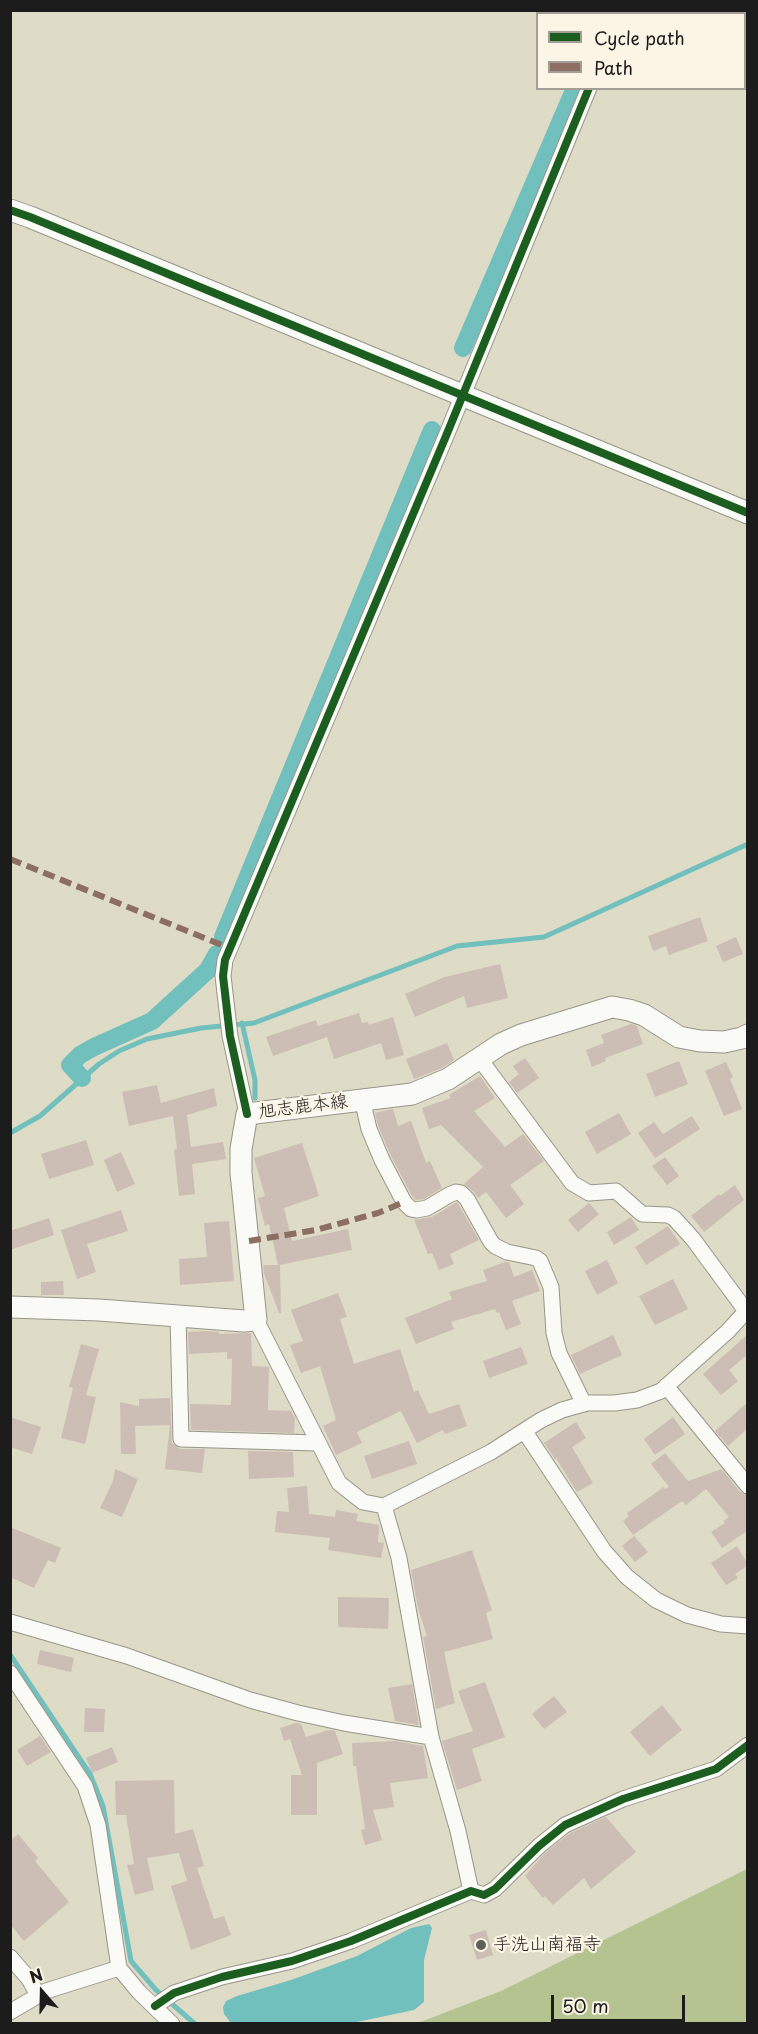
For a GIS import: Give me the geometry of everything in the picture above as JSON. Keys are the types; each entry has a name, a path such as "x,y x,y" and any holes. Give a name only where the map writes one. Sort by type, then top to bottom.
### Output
{"main road":[{"path":"10,210 747,513"},
{"name":"旭志鹿本線","path":"256,1320 242,1173 241,1149 247,1114 412,1094 448,1079 501,1044 521,1035 612,1007 644,1015 679,1037 724,1042 747,1035"},
{"path":"10,1307 256,1320"}],"street":[{"path":"247,1114 227,1015 223,976 225,960 463,396 588,90"},
{"path":"256,1320 339,1482 363,1502 384,1506 438,1480 562,1410 584,1404 637,1400 661,1391 728,1331 746,1310 693,1239 674,1218 668,1215 642,1214 616,1191 589,1193 572,1184 479,1058"},
{"path":"362,1100 369,1129 382,1160 404,1202 411,1209 427,1208 449,1195 456,1192 461,1193 467,1199 495,1246 507,1252 536,1258 540,1261 551,1287 554,1334 559,1353 584,1404"},
{"path":"178,1316 181,1439 317,1443"},
{"path":"666,1386 747,1486"},
{"path":"525,1432 598,1541 627,1577 656,1600 687,1615 721,1624 747,1626"},
{"path":"384,1506 399,1558 431,1737 458,1831 471,1891"},
{"path":"10,1622 128,1656 250,1700 344,1723 431,1737"},
{"path":"10,1673 85,1786 98,1825 119,1968 139,1992 172,2024"},
{"path":"154,2006 174,1993 222,1977 292,1961 351,1941 471,1891 484,1895 495,1889 539,1846 565,1825 623,1799 716,1769 747,1745"},
{"path":"10,1957 29,1979 38,1995"},
{"path":"10,2012 46,1991 119,1968"}],"green space":[{"path":"747,1869 747,2023 418,2023 501,1991"}],"water":[{"path":"429,1924 432,1928 424,1960 424,2002 414,2010 347,2024 231,2023 224,2014 223,2007 226,2001 237,1996 291,1980 357,1956 411,1928"}],"building":[{"path":"700,917 708,941 669,955 666,946 653,951 648,936"},
{"path":"736,937 743,954 723,962 716,946"},
{"path":"500,964 508,998 467,1008 464,996 415,1017 405,994 445,977"},
{"path":"359,1013 362,1023 368,1022 369,1025 393,1017 404,1055 386,1060 381,1043 334,1059 327,1037 273,1056 266,1037 316,1020 318,1026"},
{"path":"631,1024 637,1026 643,1044 605,1058 606,1061 592,1067 586,1050 604,1043 601,1035"},
{"path":"447,1043 454,1060 442,1068 414,1079 406,1059"},
{"path":"525,1058 539,1078 517,1093 509,1082 519,1074 513,1066"},
{"path":"679,1061 688,1084 655,1097 646,1074"},
{"path":"726,1062 742,1109 724,1116 705,1071"},
{"path":"480,1076 495,1098 474,1111 505,1147 523,1134 544,1161 510,1185 524,1204 506,1218 486,1192 478,1198 464,1184 483,1167 441,1125 429,1129 422,1108 451,1098 449,1095"},
{"path":"157,1085 161,1103 214,1088 217,1106 187,1115 191,1147 223,1142 226,1159 192,1164 195,1194 179,1196 173,1116 129,1126 122,1092"},
{"path":"393,1109 398,1126 411,1121 426,1163 430,1161 442,1188 424,1199 416,1200 412,1196 378,1126 375,1113"},
{"path":"619,1113 631,1134 597,1154 585,1132"},
{"path":"692,1116 700,1129 655,1158 638,1133 654,1122 663,1134"},
{"path":"86,1140 94,1165 49,1179 41,1154"},
{"path":"302,1143 319,1196 284,1208 292,1241 348,1229 352,1250 280,1265 281,1313 279,1313 264,1273 263,1265 278,1265 269,1224 265,1226 258,1198 265,1196 254,1158"},
{"path":"121,1152 135,1184 117,1192 104,1160"},
{"path":"665,1157 679,1176 667,1185 652,1166"},
{"path":"735,1185 744,1200 704,1232 691,1216 719,1194 720,1196"},
{"path":"457,1202 479,1240 450,1254 454,1264 439,1270 432,1253 428,1254 414,1220 432,1217"},
{"path":"589,1203 599,1214 578,1232 568,1220"},
{"path":"121,1210 128,1231 87,1244 96,1272 77,1279 61,1230"},
{"path":"631,1217 639,1230 614,1245 607,1232"},
{"path":"49,1218 54,1235 10,1250 10,1231"},
{"path":"229,1221 234,1281 180,1285 179,1259 207,1257 204,1223"},
{"path":"668,1226 680,1244 646,1265 635,1247"},
{"path":"607,1260 618,1283 597,1295 585,1271"},
{"path":"509,1262 514,1277 532,1270 540,1291 512,1301 521,1324 506,1330 499,1312 497,1313 495,1309 451,1322 454,1329 416,1344 405,1318 452,1299 449,1292 487,1281 483,1270"},
{"path":"673,1279 688,1309 655,1325 639,1296"},
{"path":"63,1281 64,1295 41,1295 41,1282"},
{"path":"338,1293 347,1317 340,1319 354,1364 400,1349 414,1392 418,1390 429,1414 459,1404 467,1426 445,1434 443,1430 417,1443 401,1411 357,1432 362,1443 336,1455 323,1426 336,1420 320,1366 301,1373 290,1345 303,1341 291,1310"},
{"path":"188,1332 219,1332 219,1334 251,1333 252,1366 269,1367 268,1410 291,1411 295,1418 294,1433 191,1430 190,1404 231,1405 232,1359 227,1359 227,1352 189,1354"},
{"path":"613,1335 622,1355 580,1374 571,1355"},
{"path":"747,1335 747,1355 729,1370 738,1381 721,1395 703,1374"},
{"path":"81,1344 99,1349 86,1395 96,1397 85,1444 61,1438 73,1388 69,1387"},
{"path":"521,1347 528,1364 489,1378 483,1361"},
{"path":"170,1398 172,1443 180,1449 205,1449 202,1473 165,1469 170,1425 135,1426 136,1454 121,1454 120,1402 139,1406 139,1399"},
{"path":"747,1403 747,1429 728,1446 715,1431"},
{"path":"10,1417 41,1427 32,1454 10,1447"},
{"path":"673,1417 685,1434 655,1455 644,1439"},
{"path":"576,1422 586,1438 572,1447 593,1483 577,1492 544,1443"},
{"path":"409,1441 417,1464 372,1479 364,1456"},
{"path":"248,1451 293,1452 294,1477 249,1479"},
{"path":"665,1453 688,1481 722,1469 740,1492 747,1495 747,1531 722,1548 711,1532 725,1523 723,1521 729,1517 706,1489 686,1505 682,1501 633,1535 623,1521 629,1516 627,1513 664,1487 665,1489 669,1487 651,1464"},
{"path":"115,1469 138,1479 122,1517 100,1508 113,1481"},
{"path":"307,1486 309,1514 335,1517 336,1510 358,1514 356,1521 379,1525 378,1542 384,1543 381,1558 328,1550 330,1538 275,1532 277,1511 289,1512 287,1488"},
{"path":"10,1527 61,1548 55,1563 48,1560 34,1588 10,1577"},
{"path":"634,1536 648,1552 635,1562 622,1546"},
{"path":"737,1546 747,1566 735,1574 738,1578 726,1585 711,1563"},
{"path":"472,1550 492,1610 486,1613 493,1639 444,1652 455,1703 436,1709 423,1637 427,1636 418,1608 411,1570"},
{"path":"338,1597 389,1598 388,1629 338,1627"},
{"path":"40,1650 74,1658 71,1672 37,1664"},
{"path":"485,1682 505,1737 472,1749 482,1781 457,1790 442,1741 473,1731 458,1691"},
{"path":"412,1684 419,1725 395,1721 388,1688"},
{"path":"554,1696 567,1712 544,1729 532,1714"},
{"path":"662,1705 682,1730 650,1756 630,1732"},
{"path":"85,1708 105,1709 104,1732 84,1732"},
{"path":"296,1723 301,1724 306,1737 329,1730 335,1731 343,1754 317,1763 317,1815 291,1815 291,1775 302,1775 290,1739 284,1741 280,1728"},
{"path":"40,1736 51,1752 27,1766 17,1750"},
{"path":"396,1741 423,1746 428,1778 390,1783 394,1807 373,1810 382,1840 365,1845 361,1830 365,1829 356,1766 353,1766 352,1743"},
{"path":"112,1747 118,1762 92,1773 86,1758"},
{"path":"174,1780 175,1834 193,1829 204,1866 197,1868 214,1919 224,1916 231,1935 191,1950 171,1886 187,1881 179,1853 147,1858 154,1890 135,1895 127,1865 134,1864 126,1815 116,1815 115,1781"},
{"path":"606,1817 636,1852 591,1889 584,1878 553,1905 545,1896 543,1898 525,1876 545,1853 570,1833"},
{"path":"18,1834 38,1858 35,1861 69,1902 24,1941 10,1924 10,1841"},
{"name":"手洗山南福寺","path":"486,1930 493,1955 477,1960 469,1935"}],"waterway":[{"path":"463,348 574,90"},
{"path":"223,937 432,430"},
{"path":"10,1133 40,1116 99,1064 119,1051 147,1039 201,1028 254,1023 457,946 544,937 748,844"},
{"path":"82,1078 70,1065 80,1055 152,1021 208,970 217,954"},
{"path":"242,1023 255,1080 255,1098"},
{"path":"11,1656 90,1774 103,1806 131,1961 156,1990 195,2024"}],"marked path":[{"path":"595,10 599,12"},
{"path":"10,859 229,948"},
{"path":"249,1241 316,1230 378,1213 404,1202"}],"cycle path":[{"path":"247,1114 230,1036 223,976 225,960 446,436 588,90"},
{"path":"10,210 748,513"},
{"path":"155,2006 174,1993 222,1977 292,1961 351,1941 471,1891 484,1895 495,1889 539,1846 565,1825 623,1799 716,1769 748,1745"}],"place":[{"name":"手洗山南福寺","path":"481,1945"}]}
